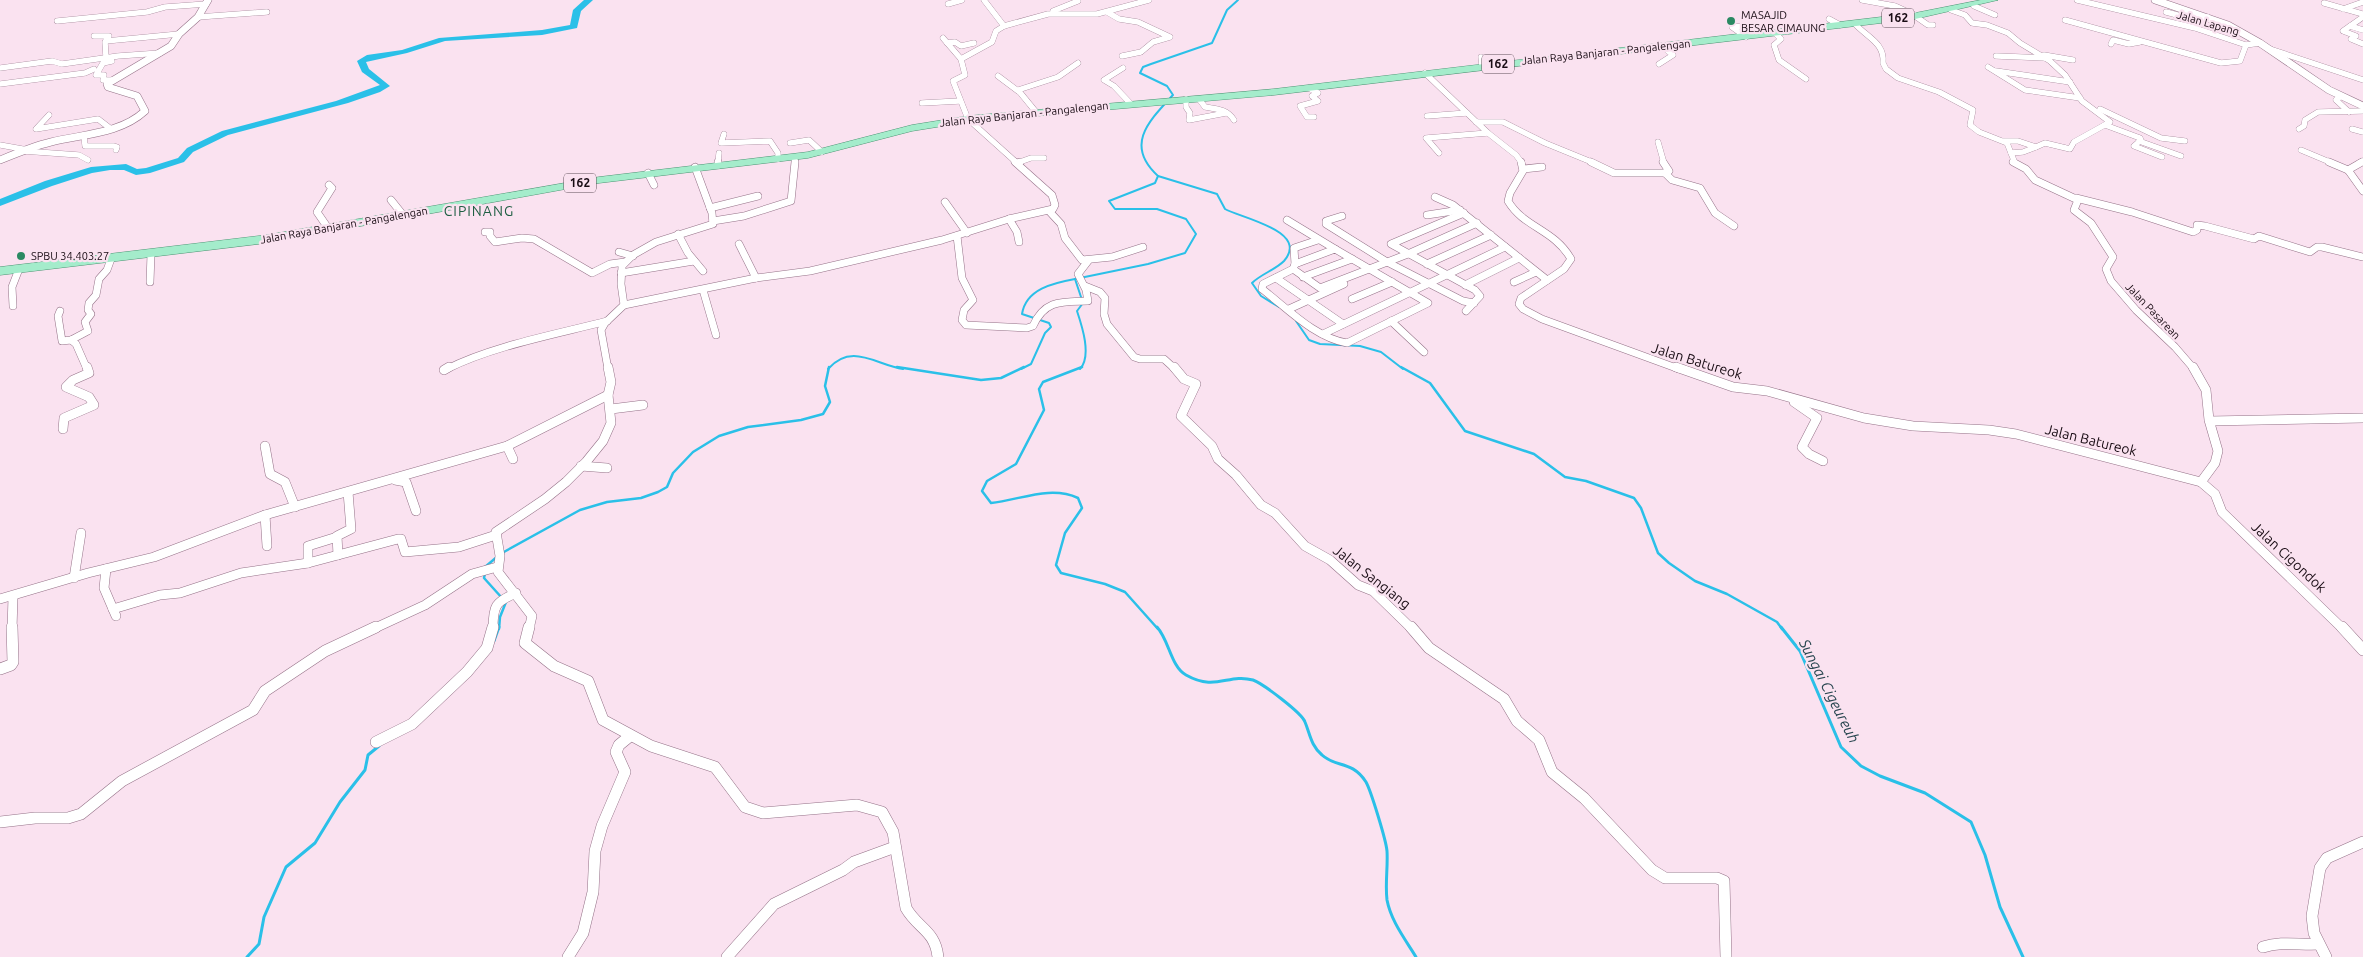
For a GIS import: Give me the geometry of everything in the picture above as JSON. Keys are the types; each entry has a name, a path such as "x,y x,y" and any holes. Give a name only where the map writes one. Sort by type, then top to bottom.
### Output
{"main road":[{"name":"Jalan Raya Banjaran - Pangalengan","path":"0,271 267,239 648,173 794,157 822,152 912,128 968,119 1309,88 1425,73 1481,61 1662,46 1840,26 1916,16 1978,5 1994,0"}],"street":[{"path":"948,4 962,0"},
{"path":"984,0 994,8 995,17 1004,26"},
{"path":"1044,15 1094,15 1149,0"},
{"path":"1862,0 1903,8 1928,24 1934,25"},
{"name":"Jalan Lapang","path":"2077,0 2195,28 2246,45"},
{"path":"2155,0 2206,20 2228,25 2260,43 2319,84 2363,106"},
{"path":"961,59 992,42 996,31 1004,26 1044,15 1078,1"},
{"path":"0,160 25,150 111,129 137,118 145,111 137,96 107,86 108,83 174,43 179,34 198,17 207,2"},
{"path":"57,22 147,12 161,7 207,2"},
{"path":"2343,9 2363,2"},
{"path":"2324,3 2363,16"},
{"path":"2153,19 2168,4"},
{"path":"1978,5 1996,15"},
{"path":"1951,10 1965,15 1972,23 1987,25 2008,33 2044,56 2065,75 2080,98 2107,123 2138,137 2141,140 2135,147 2162,157"},
{"path":"198,17 267,12"},
{"path":"1106,12 1121,20 1140,22 1170,37 1152,42 1141,52 1122,56"},
{"path":"2166,12 2196,20 2206,20"},
{"path":"2363,16 2343,31 2363,38"},
{"path":"1829,19 1840,26"},
{"path":"2065,20 2226,63 2240,61 2246,45 2260,43"},
{"path":"2195,28 2206,20"},
{"path":"1855,24 1859,30 1883,49 1885,54 1883,63 1889,71 1902,79 1933,90 1972,109 1974,111 1970,123 1979,132 2004,141 2018,141 2036,147"},
{"path":"1744,26 1732,27 1746,36"},
{"path":"2350,26 2363,30"},
{"path":"1776,33 1781,39 1774,45 1779,60 1806,79"},
{"path":"106,41 179,34"},
{"path":"94,36 108,36 106,41 106,57"},
{"path":"2356,36 2351,39 2363,44"},
{"path":"2110,44 2113,40 2131,44 2143,41"},
{"path":"938,957 938,948 931,932 909,916 893,832 887,819 878,809 857,805 763,812 752,811 745,807 715,767 651,746 603,720 588,681 554,666 525,642 532,616 508,596 499,575 496,532 507,521 536,505 581,466 605,438 611,423 608,395 611,382 601,330 607,321 624,305 756,278 810,271 957,236 1009,219 1049,211 1055,205 1052,195 968,119 966,108 960,102 954,89 953,81 965,74 961,59 945,41"},
{"path":"945,41 955,42 961,46 974,43"},
{"path":"1659,64 1673,55 1662,46"},
{"path":"2267,48 2363,80"},
{"path":"0,68 52,61 62,64 106,57 160,53"},
{"path":"95,72 103,63 112,61 118,56"},
{"path":"1996,56 2044,56 2073,60"},
{"path":"1018,91 1058,77 1078,63"},
{"path":"1123,68 1104,80 1114,86 1130,103"},
{"path":"2070,82 1990,69 2028,91 2080,98"},
{"path":"0,84 85,72 95,72 104,75 103,80 113,80"},
{"path":"1425,73 1488,133 1516,155 1523,164 1523,169 1542,167"},
{"path":"998,76 1018,91 1036,112"},
{"path":"1309,88 1318,93 1312,96 1318,101 1300,106 1308,117 1314,117"},
{"path":"2341,96 2336,100 2349,112"},
{"path":"1185,99 1186,107 1190,113 1188,118 1190,120 1203,120 1226,112"},
{"path":"1199,99 1205,106 1220,109 1234,120"},
{"path":"922,103 960,102"},
{"path":"2086,104 2121,118 2163,139 2185,141"},
{"path":"2299,129 2304,126 2305,120 2315,113 2363,111"},
{"path":"1427,116 1467,113"},
{"path":"49,115 36,129 98,119 111,129"},
{"path":"2011,153 2021,153 2045,143 2070,149 2071,144 2107,123 2121,118"},
{"path":"1476,122 1503,122 1545,143 1577,155 1614,173 1665,173 1672,180 1700,188 1715,213 1734,226"},
{"path":"2352,129 2363,132"},
{"path":"1439,153 1426,138 1488,133"},
{"path":"724,134 722,144 770,141 778,153 778,159"},
{"path":"84,135 85,146 114,146 117,147 116,150"},
{"path":"790,144 809,140 822,152"},
{"path":"2004,141 2011,153 2013,162 2026,169 2035,180 2076,198 2132,212 2193,232 2198,230 2197,226 2205,226 2254,239 2259,236 2310,252 2317,247 2322,247 2363,257"},
{"path":"2139,141 2181,156"},
{"path":"1658,142 1661,158 1669,171 1665,173"},
{"path":"0,145 25,150 79,155 88,160"},
{"path":"2301,150 2348,170 2363,191"},
{"path":"718,165 719,153"},
{"path":"713,221 744,216 792,200 790,196 796,174 794,157"},
{"path":"1017,163 1031,158 1044,158"},
{"path":"2348,170 2363,161"},
{"path":"485,232 490,232 490,236 495,242 522,238 540,241 591,273 596,272 610,264 625,262 652,244 678,234 710,226 713,221 710,208 695,167"},
{"name":"Jalan Batureok","path":"1523,169 1510,193 1508,201 1512,210 1554,237 1564,247 1571,259 1564,270 1521,298 1519,304 1532,314 1714,382 1733,387 1767,391 1864,418 1913,426 1989,430 2016,434 2201,482"},
{"path":"648,173 654,185"},
{"path":"328,228 317,212 332,188 329,185"},
{"path":"710,208 758,196"},
{"path":"1435,197 1448,202 1477,223 1547,280"},
{"name":"Jalan Pasarean","path":"2076,198 2079,202 2074,210 2091,223 2113,257 2106,269 2108,280 2124,294 2138,313 2174,346 2203,384 2208,398 2210,421 2220,450 2216,461 2201,482"},
{"path":"391,200 403,215"},
{"path":"945,202 967,233"},
{"path":"1049,211 1061,224 1065,238 1082,260 1112,257 1143,247"},
{"path":"1427,215 1462,212"},
{"path":"1462,212 1391,244 1465,285 1480,296 1466,312"},
{"path":"1342,216 1326,221 1326,224 1428,284 1463,302 1474,303"},
{"path":"1009,219 1019,242"},
{"path":"1287,220 1318,240 1335,249 1372,270 1428,303 1347,343 1340,343 1323,334 1262,289 1263,284 1294,267 1335,249"},
{"path":"1289,309 1388,262 1477,223"},
{"path":"678,234 694,261 703,271"},
{"path":"1427,264 1491,234"},
{"path":"957,236 962,281 968,295 973,300 973,303 964,310 962,320 964,324 1028,328 1033,326 1036,315 1041,310 1065,301 1085,301 1085,286 1078,274 1088,260"},
{"path":"1294,267 1296,259 1294,248 1318,240"},
{"path":"739,244 756,278"},
{"path":"1323,334 1505,247"},
{"path":"619,252 633,256"},
{"path":"150,282 151,254"},
{"path":"1465,285 1519,258"},
{"path":"60,311 58,316 62,340 71,340 88,330 85,322 91,314 88,310 89,303 96,295 99,279 107,270 111,259"},
{"path":"1304,277 1352,259"},
{"path":"621,273 694,261"},
{"path":"624,305 621,273 625,262"},
{"path":"1294,267 1320,288 1372,270"},
{"path":"12,306 10,288 12,278 19,269"},
{"path":"1514,282 1536,272"},
{"path":"1276,278 1343,324"},
{"path":"1352,299 1392,282"},
{"name":"Jalan Sangiang","path":"1085,286 1100,292 1105,298 1102,311 1106,322 1118,338 1127,345 1131,354 1139,359 1165,359 1176,367 1182,379 1196,384 1195,390 1184,407 1181,416 1212,446 1218,460 1236,475 1261,505 1275,513 1305,546 1330,560 1358,585 1372,591 1404,619 1429,648 1504,700 1517,721 1539,740 1552,772 1584,798 1658,876 1676,879 1717,878 1724,881 1722,909 1726,931 1726,957"},
{"path":"703,290 716,335"},
{"path":"444,370 460,362 532,340 607,321"},
{"path":"1391,321 1424,352"},
{"path":"63,429 64,418 94,405 89,397 66,387 73,380 89,373 76,344 71,340"},
{"path":"0,599 13,597 106,568 181,548 265,515 507,446 608,395"},
{"path":"1794,399 1794,403 1817,418 1802,447 1809,454 1822,461"},
{"path":"611,409 643,405"},
{"path":"2210,421 2363,418"},
{"path":"265,446 270,474 285,482 295,507"},
{"path":"507,446 511,451 513,459"},
{"path":"581,466 607,468"},
{"path":"390,478 406,482 416,511"},
{"name":"Jalan Cigondok","path":"2201,482 2215,494 2222,512 2333,618 2363,650"},
{"path":"308,563 308,546 337,537 351,529 348,492"},
{"path":"265,515 267,546"},
{"path":"74,578 81,533"},
{"path":"106,568 104,588 114,612 160,595 180,593 241,573 308,563 398,539 401,539 403,551 405,552 459,547 496,536"},
{"path":"337,537 338,555"},
{"path":"0,822 36,818 68,818 86,811 122,781 253,710 265,691 325,651 425,605 472,574 497,561"},
{"path":"376,742 406,728 420,718 474,664 487,649 493,635 492,613 508,596"},
{"path":"0,669 13,662 11,647 13,597"},
{"path":"568,957 583,933 593,892 595,851 602,826 625,772 616,749 630,736"},
{"path":"2326,957 2314,934 2312,916 2320,868 2327,858 2363,842"},
{"path":"727,957 774,904 843,870 854,862 895,847"},
{"path":"2263,947 2278,942 2294,945 2318,944"}],"waterway":[{"path":"0,203 28,191 91,170 126,167 136,172 147,171 181,160 190,150 205,141 225,133 270,119 339,103 377,90 386,86 365,70 361,61 370,57 404,52 445,39 542,33 574,26 577,10 589,0"},
{"path":"1158,176 1148,165 1141,144 1149,124 1173,95 1167,86 1140,73 1143,67 1212,43 1227,10 1238,0"},
{"path":"1075,279 1148,264 1185,253 1196,234 1186,219 1157,209 1115,209 1109,201 1155,183 1158,176"},
{"name":"Sungai Cigeureuh","path":"1158,176 1217,194 1225,209 1270,227 1288,241 1290,251 1284,261 1252,283 1261,296 1279,307"},
{"path":"1021,369 1031,364 1045,333 1051,327 1049,323 1022,314 1025,305 1035,293 1042,289 1050,285 1075,279"},
{"path":"1075,279 1083,303 1077,311 1086,349 1084,363 1081,367"},
{"name":"Sungai Cigeureuh","path":"1296,321 1309,340 1320,344 1360,346 1381,352 1403,369"},
{"path":"829,368 837,361 855,356 903,369"},
{"path":"897,367 981,380 1001,378 1024,367"},
{"path":"1081,367 1043,382 1039,389 1044,410 1016,464 987,481 982,491 991,503 1046,493 1067,494 1078,498 1082,508 1065,533 1056,565 1061,573 1105,584 1125,592 1158,629"},
{"name":"Sungai Cigeureuh","path":"1401,367 1430,383 1465,431 1534,454 1565,477 1586,481 1634,498 1641,508 1658,553 1669,563 1695,581 1727,594 1777,622 1782,629"},
{"path":"502,553 580,510 607,502 641,498 658,492 667,487 673,473 693,452 719,436 748,427 801,420 823,414 830,402 825,386 829,368"},
{"path":"485,567 498,556"},
{"path":"485,573 484,578 502,598"},
{"path":"499,629 500,617 506,602"},
{"path":"494,641 499,627"},
{"path":"1157,627 1173,660 1186,675 1206,682 1244,678 1258,682 1297,712 1305,722 1313,744 1322,755 1333,762 1350,767 1361,775 1371,795 1386,845 1386,894 1389,908 1399,930 1416,957"},
{"name":"Sungai Cigeureuh","path":"1781,627 1800,651 1841,747 1861,766 1880,776 1925,793 1971,822 1985,855 2000,907 2023,957"},
{"path":"247,957 259,944 264,917 286,867 315,843 340,802 365,770 368,755 379,746"}],"place":[{"name":"MASAJID BESAR CIMAUNG","path":"1731,21"},
{"name":"SPBU 34.403.27","path":"21,256"}],"district":[{"name":"CIPINANG","path":"479,211"}]}
